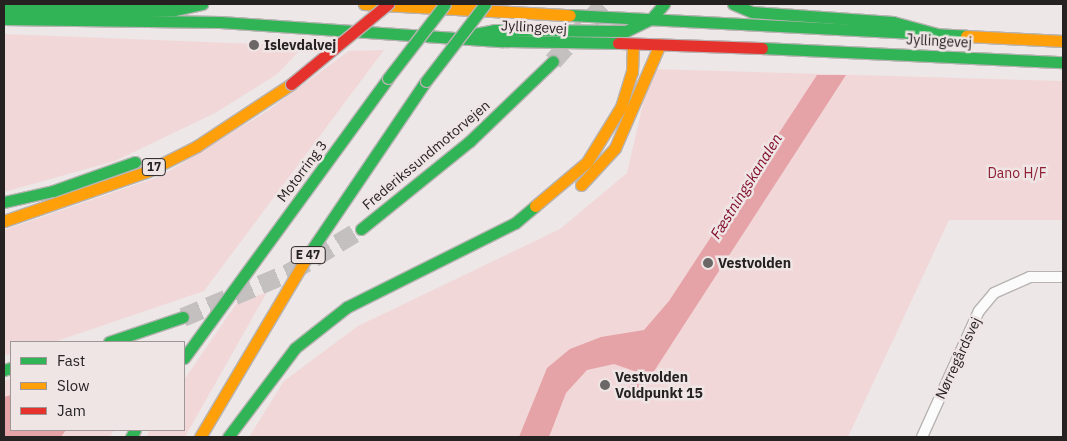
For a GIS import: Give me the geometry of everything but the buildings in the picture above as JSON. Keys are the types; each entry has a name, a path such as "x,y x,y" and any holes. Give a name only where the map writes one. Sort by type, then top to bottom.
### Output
{"main road":[{"path":"4,10 174,10 202,4"},
{"path":"207,4 209,22"},
{"name":"Jyllingevej","path":"364,4 1063,41"},
{"name":"17","path":"4,221 139,174 243,118 290,84 388,4"},
{"name":"Motorring 3","path":"185,357 388,78 445,4"},
{"name":"E 47","path":"200,437 288,285 426,80 485,4"},
{"path":"464,36 494,30 626,31 652,19 664,4"},
{"path":"733,4 752,12 893,22 937,34"},
{"path":"228,437 295,348 347,307 515,223 587,162 608,132 627,89 634,44 626,31 611,17"},
{"name":"Jyllingevej","path":"4,19 209,22 634,44 1063,62"},
{"path":"573,192 615,148 632,119 660,44"},
{"name":"Frederikssundmotorvejen","path":"361,229 470,141 553,61"},
{"path":"4,202 118,170 243,118"},
{"path":"515,223 534,221 560,203"},
{"path":"112,341 183,317"}],"street":[{"name":"Nørregårdsvej","path":"922,437 979,311 994,293 1030,277 1063,277"}],"green space":[{"path":"4,34 304,46 276,75 215,113 115,161 4,192"},
{"path":"384,50 204,291 57,341 10,341 10,354 4,355 4,230 161,176 267,111 349,51"},
{"name":"Vestvolden","path":"651,69 1063,81 1063,220 949,220 848,437 249,437 284,381 358,326 560,229 627,173"},
{"path":"267,292 185,437 146,437 149,431 185,431 185,379 236,304"},
{"path":"10,379 10,431 113,431 110,437 4,437 4,381"}],"water":[{"name":"Fæstningskanalen","path":"817,75 846,75 636,399 626,394 637,372 614,364 587,370 566,393 549,437 519,437 547,368 570,349 601,337 644,330 669,301"},
{"path":"10,395 10,431 65,431 61,437 4,437 4,397"}],"tunnel":[{"path":"553,61 604,4"},
{"path":"183,317 290,272 361,229"}],"traffic: fast":[{"path":"4,10 174,10 202,4"},
{"path":"388,78 445,4"},
{"path":"426,81 485,4"},
{"path":"464,36 494,30 626,31 651,19 664,4"},
{"path":"733,4 752,12 893,22 937,34"},
{"path":"570,15 966,36"},
{"path":"4,19 220,22 502,41 618,43"},
{"path":"762,48 1063,62"},
{"path":"361,229 470,141 553,61"},
{"path":"185,357 388,78"},
{"path":"308,255 426,81"},
{"path":"4,202 53,191 135,162"},
{"path":"228,437 295,348 347,307 515,223 535,206"},
{"path":"112,341 183,317"},
{"path":"4,370 10,368"},
{"path":"131,437 134,431"}],"traffic: slow":[{"path":"364,4 570,15"},
{"path":"966,36 1063,41"},
{"path":"535,206 587,162 621,107 632,72 633,44"},
{"path":"581,185 615,148 660,44"},
{"path":"4,221 148,171 197,146 291,84"},
{"path":"200,437 308,255"}],"traffic: jam":[{"path":"291,84 388,4"},
{"path":"618,43 762,48"}],"place":[{"name":"Islevdalvej","path":"254,45"},
{"name":"Vestvolden","path":"708,263"},
{"name":"Vestvolden Voldpunkt 15","path":"605,385"}],"park label":[{"name":"Dano H/F","path":"1017,173"}]}
